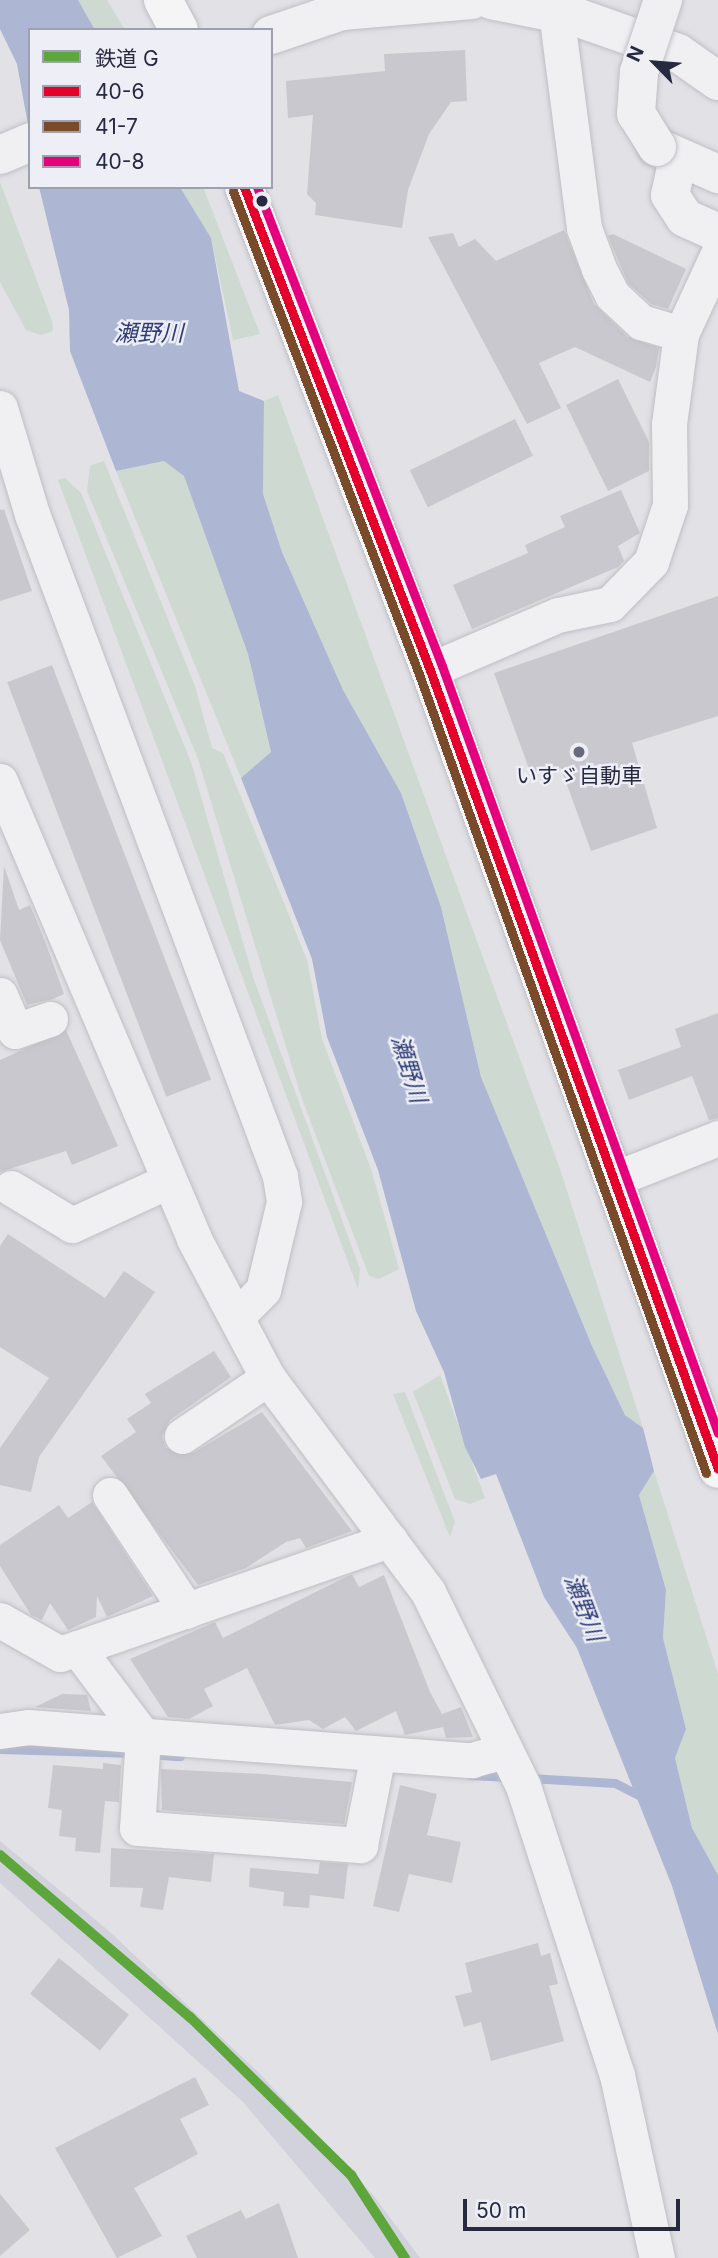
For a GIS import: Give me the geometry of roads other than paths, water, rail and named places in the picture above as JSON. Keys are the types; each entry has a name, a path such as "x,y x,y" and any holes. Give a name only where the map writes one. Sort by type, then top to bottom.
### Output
{"highway":[{"path":"163,0 178,28"},
{"path":"245,189 430,670 617,1178 718,1469"}],"street":[{"path":"273,34 342,11 472,0"},
{"path":"491,0 556,12 678,53 718,80"},
{"path":"663,0 639,72 636,114 667,153 718,174"},
{"path":"556,12 584,228 598,269 612,295 641,322 681,334"},
{"path":"0,155 28,143"},
{"path":"667,153 670,195 685,218 718,233"},
{"path":"430,670 558,615 610,604 650,562 670,505 669,424 681,334 718,254"},
{"path":"0,408 32,514 280,1176 284,1202 263,1290 239,1314"},
{"path":"0,781 168,1181 239,1314 268,1378 428,1592 511,1765 617,2075 657,2258"},
{"path":"0,995 15,1031 50,1019"},
{"path":"617,1178 718,1138"},
{"path":"11,1188 72,1225 168,1181"},
{"path":"183,1436 268,1378"},
{"path":"110,1495 187,1611"},
{"path":"0,1620 60,1654 390,1540"},
{"path":"77,1648 142,1750 136,1828 360,1845 375,1769"},
{"path":"0,1731 142,1750 375,1769 472,1760 511,1765"}],"water":[{"path":"0,0 78,0 94,28 28,28 28,125 17,64 0,29"},
{"name":"瀬野川","path":"39,189 181,189 211,238 239,391 264,401 263,494 282,552 343,690 401,793 441,907 481,1077 592,1346 625,1415 643,1428 654,1471 639,1495 666,1590 663,1638 686,1729 675,1758 692,1828 718,1875 718,2034 672,1886 577,1648 544,1597 496,1474 481,1479 465,1447 444,1372 416,1311 378,1170 327,1037 312,959 241,778 271,752 248,654 184,476 164,461 116,471 70,351 69,310"}],"waterway":[{"path":"0,1749 134,1753"},
{"path":"148,1754 180,1756"},
{"path":"470,1775 508,1777"},
{"path":"529,1778 615,1783 644,1798"}],"rail line":[{"name":"G","path":"0,1855 190,2017 351,2175 405,2258"}],"place":[{"name":"いすゞ自動車","path":"579,752"}]}
